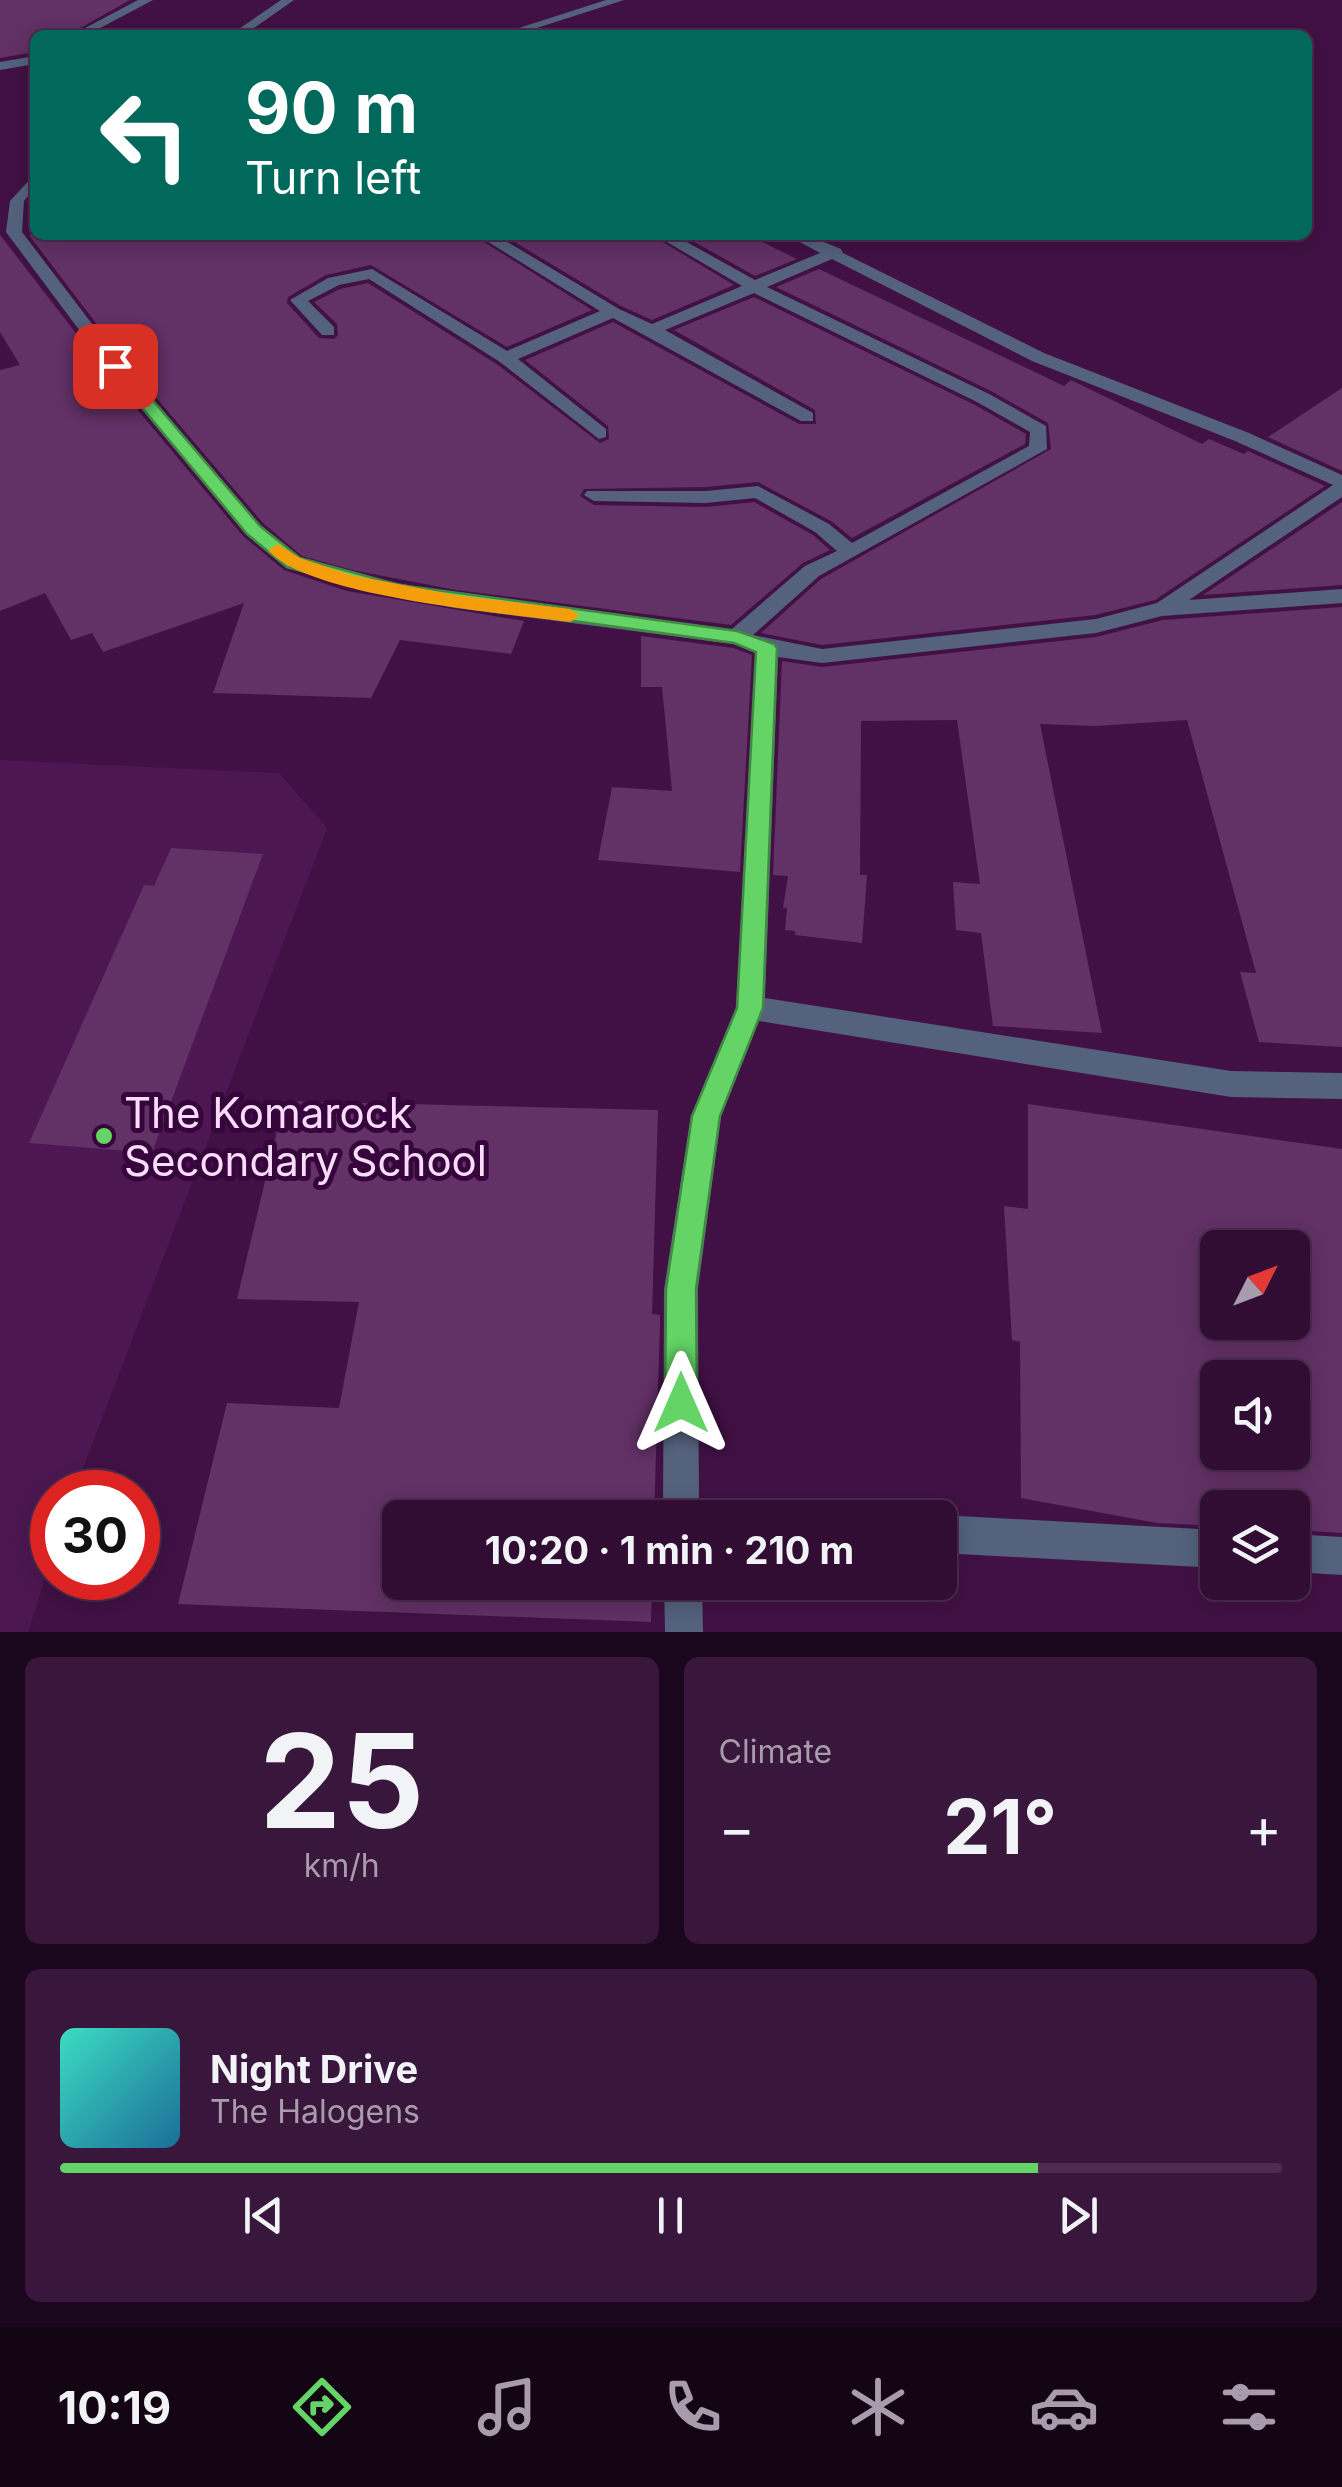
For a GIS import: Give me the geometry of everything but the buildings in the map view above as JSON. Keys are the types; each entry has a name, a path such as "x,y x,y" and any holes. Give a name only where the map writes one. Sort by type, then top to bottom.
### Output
{"street":[{"path":"88,30 147,0"},
{"path":"243,30 288,0"},
{"path":"519,30 618,0"},
{"path":"0,66 30,61"},
{"path":"30,184 17,200 24,218 14,232 115,366 254,530 293,562 348,580 455,601 737,637 767,648 822,656 1096,626 1162,609 1342,596"},
{"path":"493,240 613,312 807,417"},
{"path":"672,240 758,288 983,398 1039,430 1038,449 812,571 737,637"},
{"path":"807,240 1038,356 1242,437 1342,485 1162,609"},
{"path":"652,330 836,252"},
{"path":"328,332 298,300 332,282 361,273 372,274 506,358 599,433"},
{"path":"506,358 613,312"},
{"path":"594,495 706,497 758,492 822,528 851,552"},
{"path":"681,1500 681,1289 706,1116 750,1008 767,648"},
{"path":"750,1008 1230,1084 1342,1086"},
{"path":"957,1535 1200,1548"},
{"path":"1310,1554 1342,1556"},
{"path":"683,1600 684,1632"}],"shaded area":[{"name":"The Komarock Secondary School","path":"0,760 279,773 327,828 82,1470 30,1470 30,1600 38,1600 28,1632 0,1632"}],"slow traffic":[{"path":"278,550 293,562 348,580 455,601 570,616"}],"place":[{"name":"The Komarock Secondary School","path":"104,1136"}],"route":[{"path":"115,366 254,530 293,562 399,591 737,637 767,648 750,1008 706,1116 681,1289 681,1403"}]}
